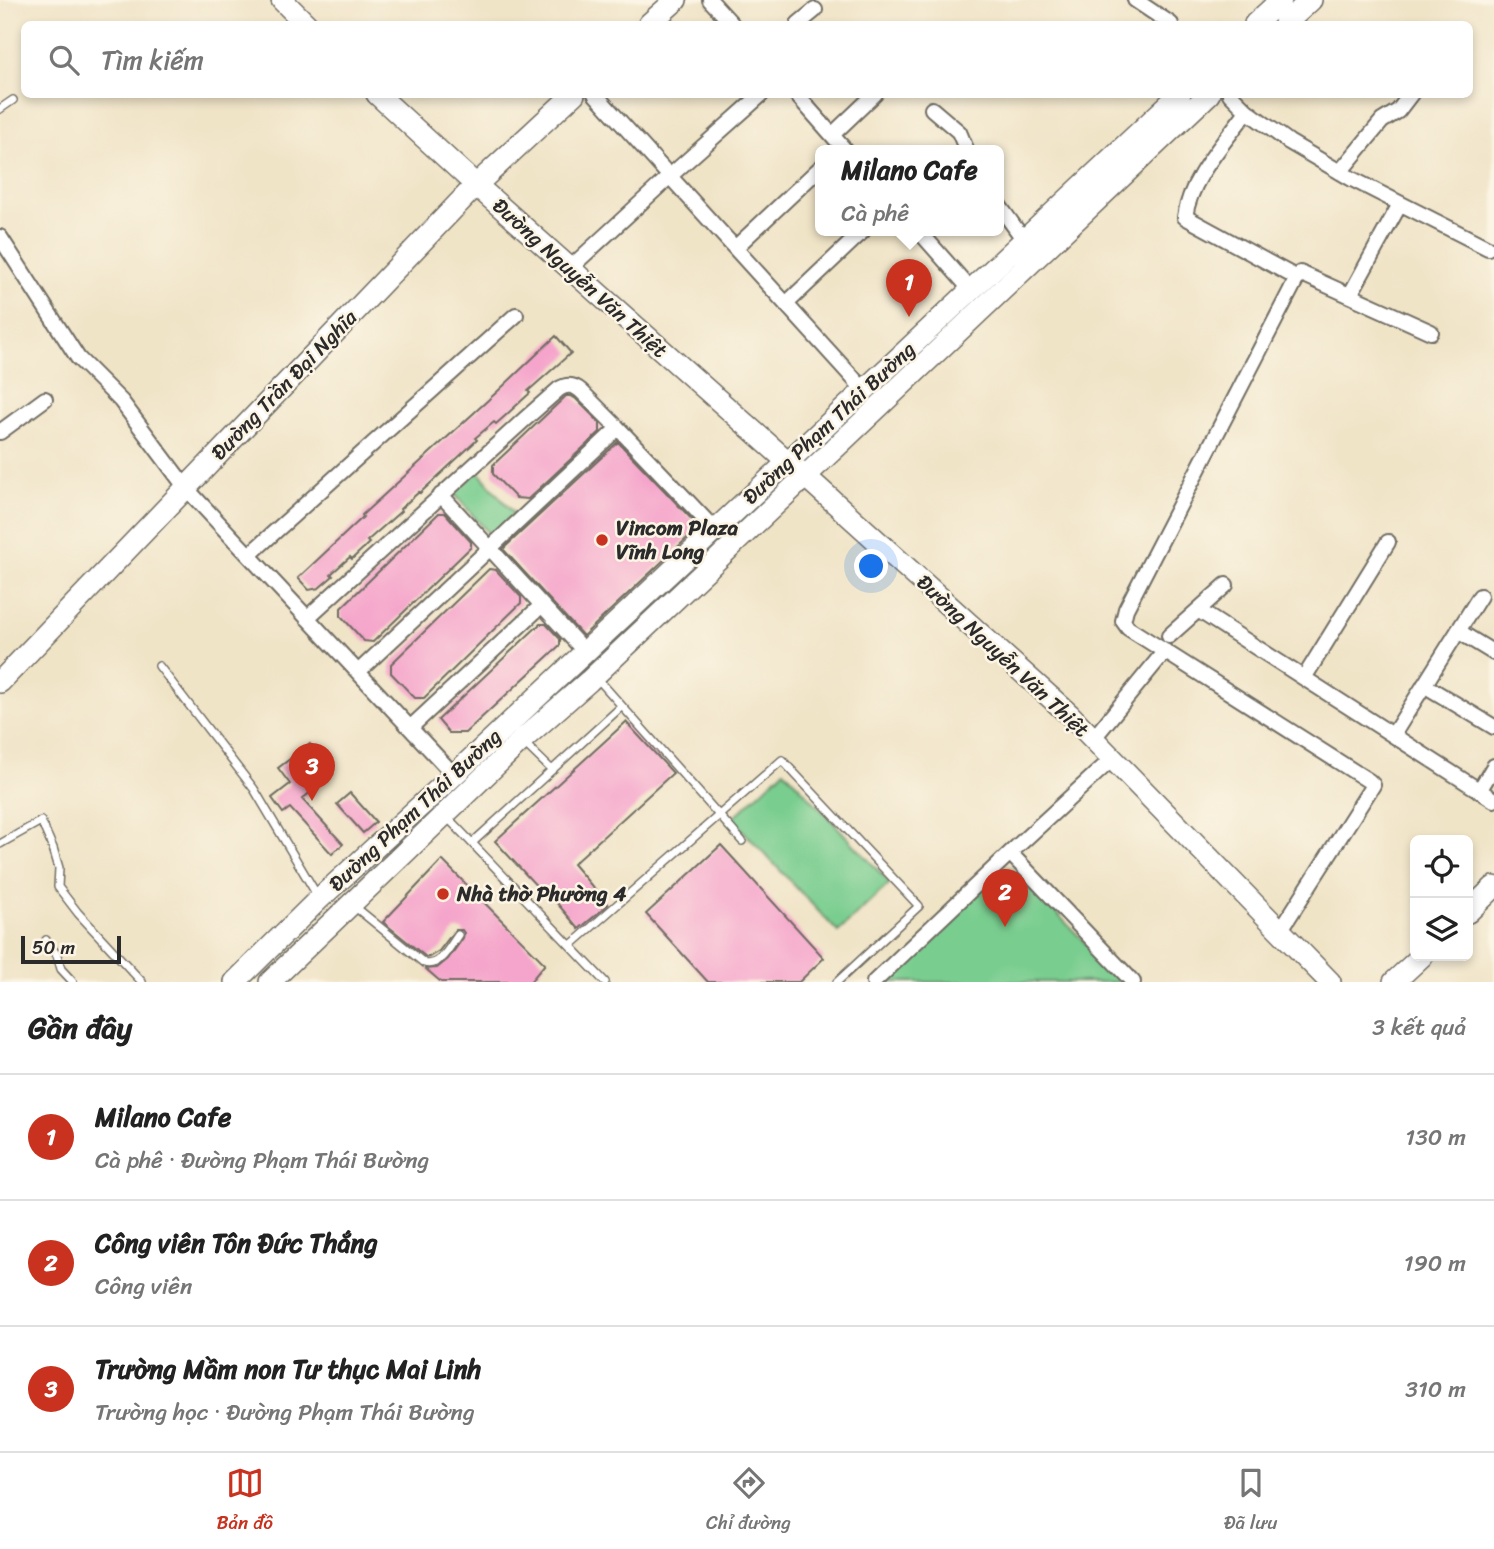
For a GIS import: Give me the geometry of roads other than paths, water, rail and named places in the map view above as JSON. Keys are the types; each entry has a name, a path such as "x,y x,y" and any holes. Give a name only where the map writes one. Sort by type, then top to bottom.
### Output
{"main road":[{"path":"282,0 303,21"},
{"path":"652,21 676,0"},
{"path":"1258,21 1281,0"},
{"path":"1287,21 1311,0"},
{"name":"Đường Nguyễn Văn Thiệt","path":"381,98 475,185 806,476 1070,715 1330,982"},
{"name":"Đường Trần Đại Nghĩa","path":"0,682 475,185 570,98"},
{"name":"Đường Phạm Thái Bường","path":"235,982 319,899 454,775 594,675 806,476 978,298 1024,240 1176,98"},
{"name":"Đường Phạm Thái Bường","path":"270,982 444,814 585,652 864,390 978,298 1204,98"},
{"path":"1473,907 1494,887"},
{"path":"1394,982 1417,961"}],"street":[{"path":"710,0 729,21"},
{"path":"1135,0 1166,21"},
{"path":"802,21 815,10"},
{"path":"599,98 864,390"},
{"path":"569,269 758,98"},
{"path":"800,98 839,145"},
{"path":"832,135 871,98"},
{"path":"1234,98 1289,142 1340,173 1488,248"},
{"path":"1340,173 1382,121 1398,111 1408,98"},
{"path":"932,109 962,145"},
{"path":"1247,111 1199,177 1187,203 1185,217 1297,278"},
{"path":"735,248 815,173"},
{"path":"1350,295 1400,204"},
{"path":"1004,212 1024,240"},
{"path":"786,304 858,236"},
{"path":"923,236 978,298"},
{"path":"0,237 78,358 121,401 186,488 454,775"},
{"path":"1280,931 1373,785 1128,628 1123,621 1126,609 1300,273 1431,332"},
{"path":"249,555 516,316"},
{"path":"307,618 441,495 562,387 568,385 579,388 715,530"},
{"path":"0,432 45,399"},
{"path":"358,672 618,428"},
{"path":"441,495 585,652"},
{"path":"1304,678 1388,542"},
{"path":"1169,636 1226,585"},
{"path":"1393,735 1480,596"},
{"path":"411,727 542,606"},
{"path":"1198,610 1494,800"},
{"path":"1458,631 1494,653"},
{"path":"1093,739 1165,651"},
{"path":"1424,685 1494,727"},
{"path":"874,982 1112,758"},
{"path":"1479,791 1494,766"},
{"path":"1010,853 1133,982"}],"lane":[{"path":"0,110 13,100"},
{"path":"159,666 254,789 319,899"},
{"path":"594,675 742,841"},
{"path":"472,843 622,706"},
{"path":"514,733 552,770"},
{"path":"571,945 782,760 919,906 838,982"},
{"path":"444,814 606,982"},
{"path":"0,844 40,821 59,867 58,887 78,913 142,982"},
{"path":"351,903 429,965 439,961 458,935"},
{"path":"46,940 57,955 61,969 73,982"}],"place":[{"name":"Milano Cafe","path":"909,317"},
{"name":"Vincom Plaza Vĩnh Long","path":"602,540"},
{"name":"Trường Mầm non Tư thục Mai Linh","path":"312,801"},
{"name":"Nhà thờ Phường 4","path":"443,894"},
{"name":"Công viên Tôn Đức Thắng","path":"1005,927"}]}
